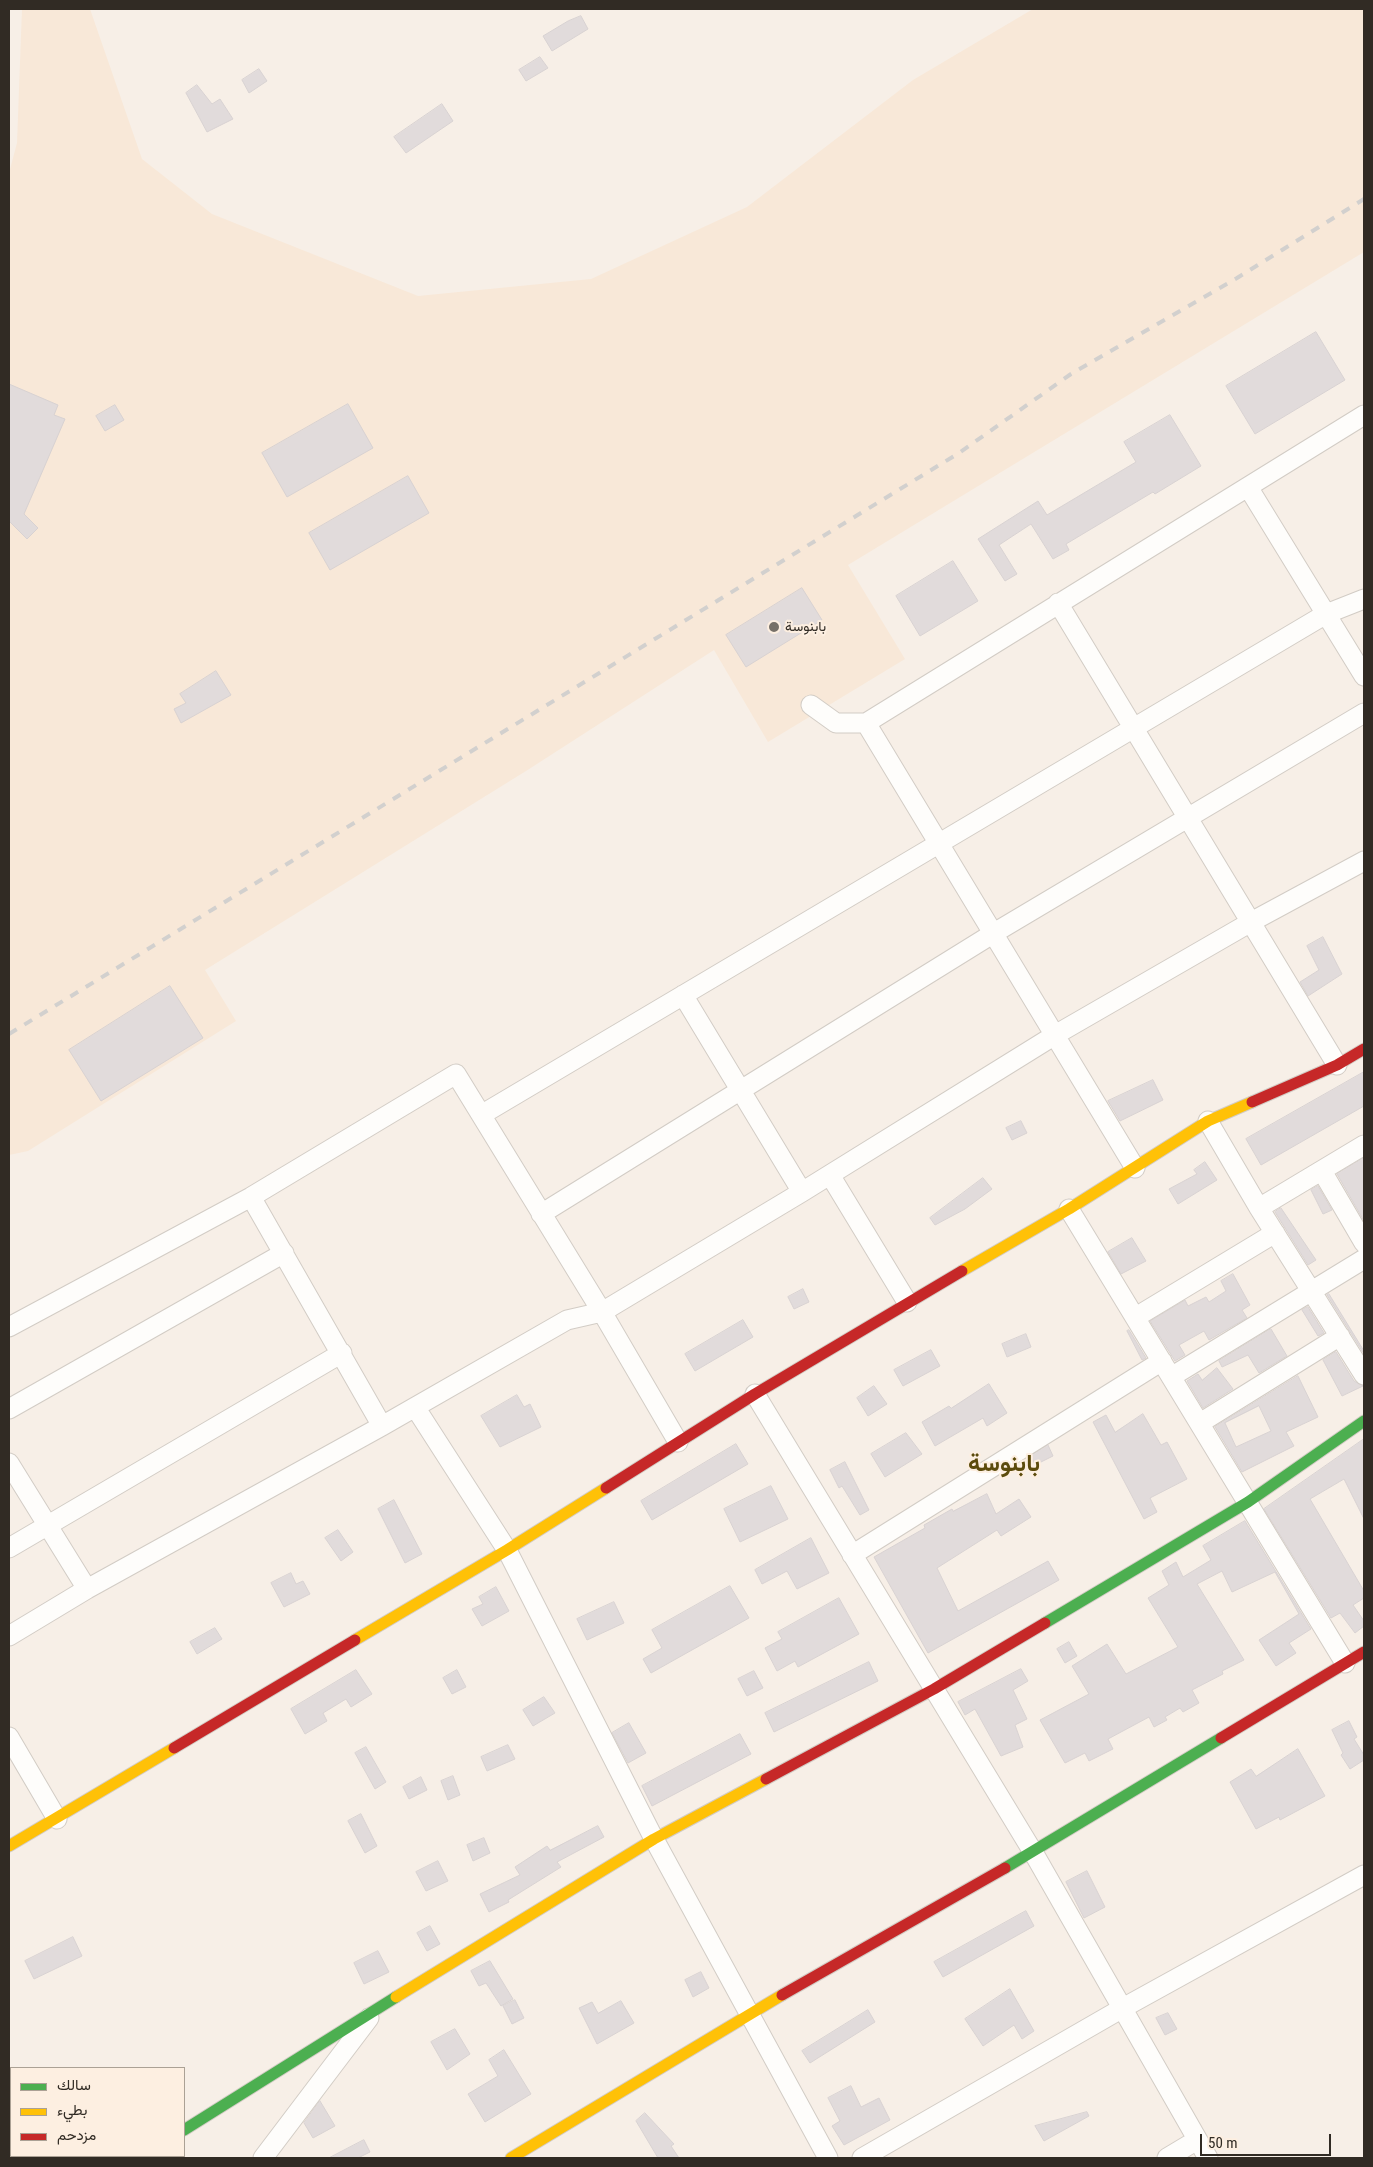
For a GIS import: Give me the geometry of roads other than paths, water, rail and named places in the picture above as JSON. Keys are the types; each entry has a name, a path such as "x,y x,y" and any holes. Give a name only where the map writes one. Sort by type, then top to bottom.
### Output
{"street":[{"path":"811,705 836,723 866,723 1364,415"},
{"path":"1248,487 1364,676"},
{"path":"481,1115 1134,730 1326,614 1364,599"},
{"path":"1058,603 1337,1065"},
{"path":"542,1214 994,933 1187,816 1364,713"},
{"path":"866,723 1135,1168"},
{"path":"9,1636 88,1589 382,1426 567,1320 602,1312 802,1192 1055,1035 1251,922 1364,861"},
{"path":"683,995 802,1192"},
{"path":"9,1846 507,1550 755,1394 907,1302 1069,1208 1208,1121 1337,1065 1364,1049"},
{"path":"9,1327 251,1197 456,1074 602,1312 678,1442"},
{"path":"1208,1121 1259,1208 1312,1289 1364,1375"},
{"path":"1259,1208 1364,1145"},
{"path":"1322,1171 1359,1222 1364,1242"},
{"path":"830,1174 907,1302"},
{"path":"251,1197 382,1426"},
{"path":"1069,1208 1345,1664"},
{"path":"1136,1317 1275,1233"},
{"path":"9,1409 284,1253"},
{"path":"852,1555 1167,1369 1364,1259"},
{"path":"1200,1423 1340,1336"},
{"path":"9,1548 342,1354"},
{"path":"755,1394 1033,1852 1121,2009 1208,2158"},
{"path":"415,1407 507,1550 654,1839 828,2158"},
{"path":"185,2129 376,2009 654,1839 934,1689 1248,1502 1364,1420"},
{"path":"9,1463 88,1589"},
{"path":"511,2158 750,2013 1033,1852 1364,1652"},
{"path":"9,1737 57,1819"},
{"path":"862,2158 1121,2009 1364,1875"},
{"path":"263,2158 376,2009"},
{"path":"1166,2158 1197,2140"}],"railway":[{"path":"9,1034 959,453 1071,374 1237,278 1364,199"}],"place":[{"name":"بابنوسة","path":"774,627"}],"district":[{"name":"بابنوسة","path":"1004,1465"}]}
